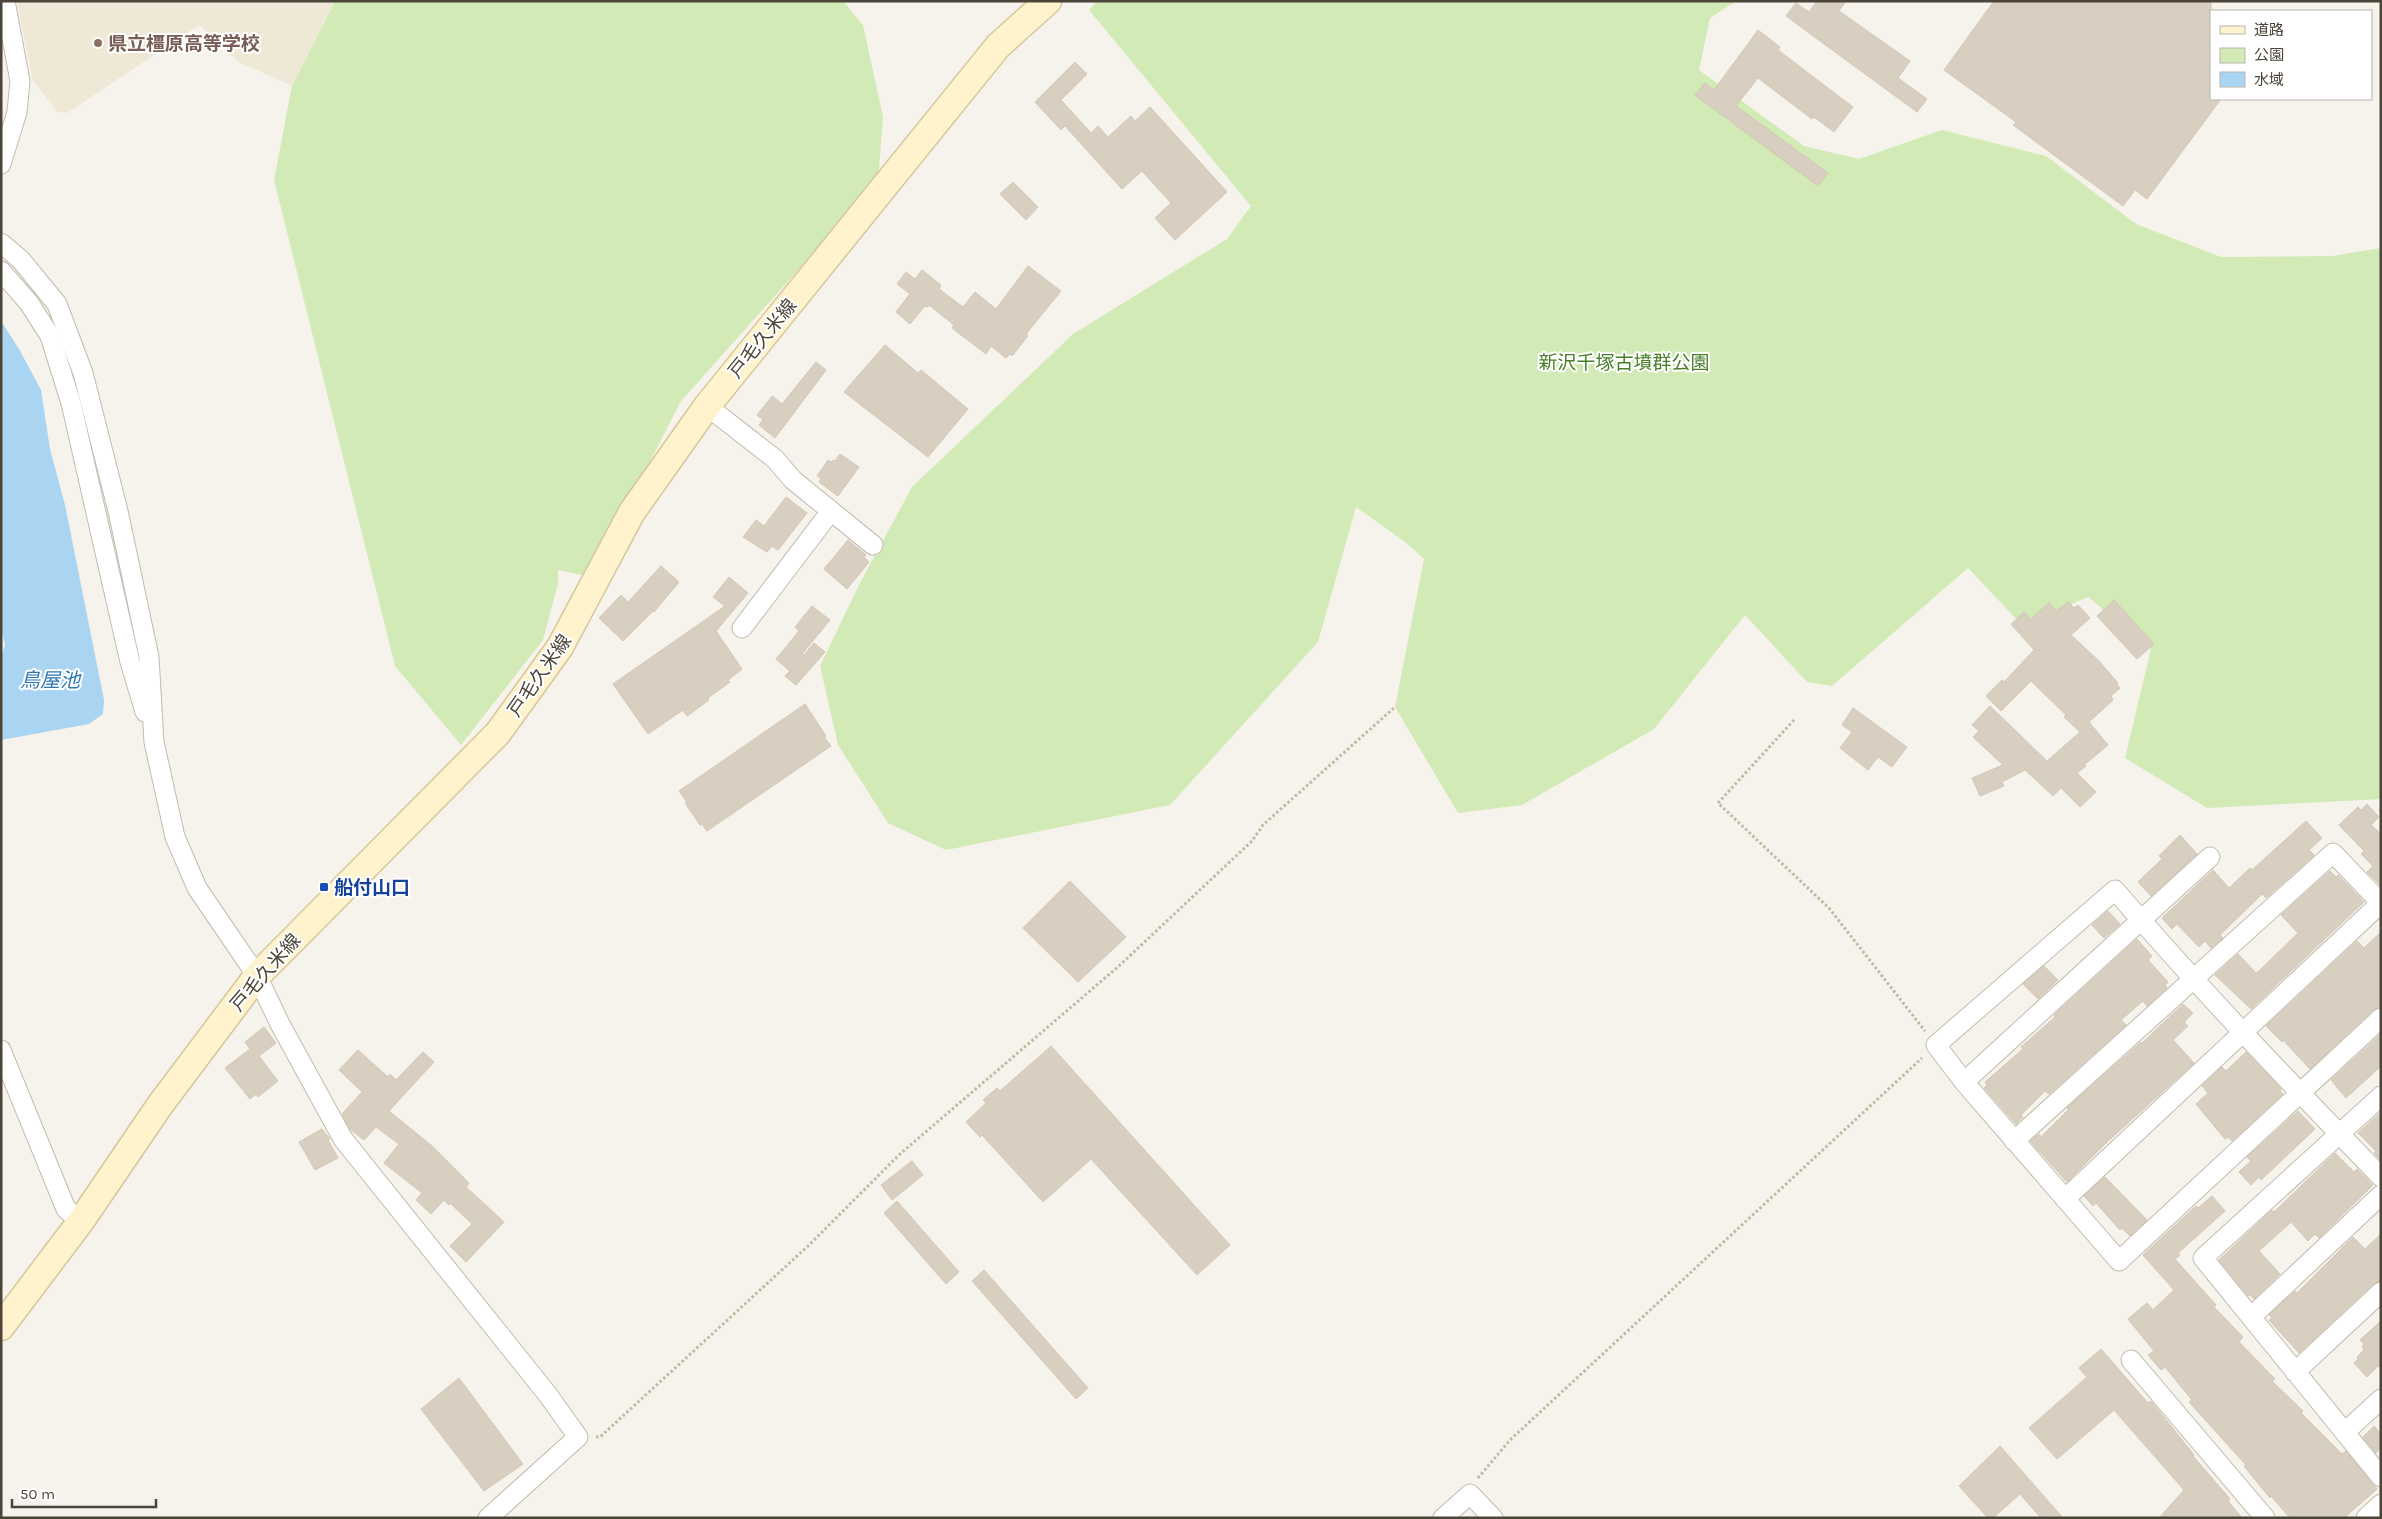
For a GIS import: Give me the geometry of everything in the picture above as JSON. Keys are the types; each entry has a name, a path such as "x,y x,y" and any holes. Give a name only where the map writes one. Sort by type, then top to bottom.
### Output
{"main road":[{"name":"戸毛久米線","path":"1,1327 81,1221 160,1105 257,976 498,733 560,647 632,512 707,406 998,46 1048,1"}],"street":[{"path":"1,164 17,112 20,81 4,1"},
{"path":"1,242 21,260 57,304 83,373 118,512 149,658 154,742"},
{"path":"1,271 29,303 50,336 70,403 130,662 154,742 175,837 194,880 257,976 280,1024 342,1139 548,1395 578,1437 488,1518"},
{"path":"707,406 775,459 793,480 873,545"},
{"path":"742,628 831,511"},
{"path":"2014,1141 2333,853 2381,903 2065,1199"},
{"path":"1964,1082 2210,857"},
{"path":"2381,1018 2301,1093 2119,1261 1964,1082 1936,1045 2115,890 2193,980 2301,1093 2340,1135 2381,1177"},
{"path":"1,1050 66,1209 81,1221"},
{"path":"2381,1096 2203,1258 2381,1476"},
{"path":"2251,1317 2381,1195"},
{"path":"2295,1372 2381,1292"},
{"path":"2130,1360 2265,1518"},
{"path":"2345,1432 2381,1399"},
{"path":"1443,1518 1470,1494 1493,1518"},
{"path":"2366,1518 2381,1504"}],"path":[{"path":"578,1437 600,1438 808,1246 900,1154 1118,966 1252,841 1263,825 1395,707"},
{"path":"1470,1494 1471,1486 1510,1440 1936,1045 1829,908 1718,803 1794,720"}],"shaded area":[{"name":"県立橿原高等学校","path":"17,1 334,1 292,86 239,62 199,25 67,113 58,112 33,81"}],"green space":[{"path":"335,1 843,1 863,25 883,117 878,181 681,401 591,577 558,570 558,584 543,640 461,745 395,666 274,180 292,86"},
{"name":"新沢千塚古墳群公園","path":"1097,1 1736,1 1710,18 1699,70 1804,146 1859,159 1942,130 2046,156 2136,224 2221,257 2332,256 2381,248 2381,799 2207,808 2125,758 2151,649 2088,597 2022,625 1968,568 1832,686 1807,682 1745,615 1654,729 1522,805 1458,813 1395,707 1424,559 1404,541 1356,507 1318,642 1170,805 946,850 888,823 838,745 820,666 859,585 912,487 1073,334 1227,239 1251,206 1089,10"}],"water":[{"name":"鳥屋池","path":"1,321 19,349 41,390 50,449 65,505 104,700 103,714 89,724 1,740 1,659 5,645 1,626"}],"building":[{"path":"1817,1 1846,1 1839,11 1910,61 1898,78 1927,99 1917,112 1786,16 1796,3 1809,12"},
{"path":"1994,1 2211,1 2210,100 2220,100 2147,199 2135,190 2123,206 2013,125 2016,122 1944,70"},
{"path":"1758,30 1780,47 1778,50 1853,107 1834,132 1814,117 1812,119 1758,78 1736,106 1828,173 1818,186 1695,95 1705,83 1714,90"},
{"path":"1075,62 1087,74 1061,100 1091,133 1098,126 1108,137 1131,116 1135,121 1150,107 1227,192 1175,240 1155,218 1171,203 1142,171 1122,189 1065,126 1061,130 1035,102"},
{"path":"1013,182 1038,207 1026,220 1000,194"},
{"path":"1028,266 1061,291 1026,334 1028,336 1012,356 1010,354 1006,358 991,346 986,354 952,328 954,325 929,305 928,307 925,306 910,324 896,312 910,294 897,284 906,272 915,279 922,270 941,285 939,289 963,307 975,292 996,309"},
{"path":"885,345 918,373 921,370 968,409 928,457 844,392"},
{"path":"816,362 826,370 775,438 759,425 763,420 757,415 772,396 782,404"},
{"path":"840,454 859,467 838,496 819,482 821,478 817,476 828,460 831,462 835,461"},
{"path":"786,497 807,513 778,550 772,546 767,552 743,537 756,520 764,526"},
{"path":"848,540 866,555 864,557 869,562 847,589 824,569"},
{"path":"661,566 679,582 654,612 623,641 599,618 621,595 628,602"},
{"path":"729,577 748,593 716,631 742,669 728,680 730,682 708,698 709,700 687,716 683,710 648,734 613,684 725,606 713,597"},
{"path":"2114,600 2154,644 2137,659 2097,616"},
{"path":"2069,602 2074,608 2078,605 2090,618 2071,635 2099,661 2120,688 2111,696 2113,700 2089,722 2108,745 2077,773 2096,792 2080,807 2061,788 2053,796 2025,770 2002,782 2004,786 1980,796 1972,778 2003,765 1973,737 1979,731 1972,725 1990,706 2047,761 2080,732 2064,717 2066,715 2031,681 2001,711 1986,696 2002,680 2004,682 2034,650 2011,624 2024,612 2031,619 2049,603 2056,611"},
{"path":"812,606 830,620 802,654 804,655 814,643 825,652 796,685 785,676 790,671 776,659 799,631 795,627"},
{"path":"805,704 831,746 707,831 702,824 700,825 679,791"},
{"path":"1853,708 1907,747 1892,767 1878,757 1868,770 1840,748 1852,732 1842,725"},
{"path":"2367,804 2379,817 2371,825 2381,834 2381,886 2367,872 2373,866 2361,854 2364,851 2339,825 2358,807 2361,810"},
{"path":"2306,821 2322,838 2309,850 2314,855 2266,898 2262,894 2220,935 2223,938 2211,948 2205,941 2199,947 2177,924 2172,929 2162,918 2213,870 2229,888 2250,868 2252,870"},
{"path":"2180,835 2197,854 2151,896 2138,882 2162,859 2159,856"},
{"path":"2330,871 2336,877 2338,875 2364,902 2251,1009 2215,975 2238,954 2256,973 2259,971 2298,933 2281,915"},
{"path":"1070,881 1126,937 1078,982 1023,928"},
{"path":"2108,911 2120,924 2104,938 2092,925"},
{"path":"2381,932 2381,1007 2373,1010 2310,1069 2283,1040 2282,1042 2266,1026 2357,941 2364,948"},
{"path":"2137,939 2152,956 2148,960 2168,982 2165,985 2167,988 2147,1006 2143,1001 2121,1020 2126,1025 2049,1094 2045,1091 2021,1115 2023,1117 2016,1124 1984,1088 1987,1085 1985,1082 2023,1049 2021,1047 2055,1017 2054,1015"},
{"path":"2044,966 2058,980 2038,999 2023,984"},
{"path":"2183,1004 2193,1013 2184,1022 2188,1026 2173,1040 2194,1063 2106,1143 2067,1182 2030,1141 2039,1134 2041,1137 2069,1109 2067,1108 2142,1043"},
{"path":"264,1027 276,1043 259,1056 278,1081 258,1097 256,1094 250,1099 225,1068 250,1049 245,1042"},
{"path":"2381,1034 2381,1066 2346,1098 2331,1080"},
{"path":"1051,1046 1230,1245 1197,1275 1091,1159 1043,1202 982,1135 980,1137 966,1122 986,1103 983,1100 997,1088 1000,1091"},
{"path":"358,1050 388,1077 390,1074 396,1080 423,1052 434,1062 389,1111 432,1146 469,1183 466,1187 504,1222 466,1262 450,1246 472,1224 450,1203 449,1205 444,1200 431,1214 416,1200 422,1193 384,1163 399,1144 376,1127 364,1140 350,1129 342,1114 362,1092 339,1070"},
{"path":"2246,1052 2281,1089 2280,1091 2283,1094 2232,1141 2228,1137 2225,1139 2196,1104 2208,1093 2202,1086 2222,1067 2226,1071"},
{"path":"2298,1111 2315,1129 2261,1180 2259,1177 2251,1185 2239,1172 2251,1161 2247,1157"},
{"path":"2381,1112 2381,1161 2374,1153 2376,1151 2358,1133"},
{"path":"322,1129 330,1139 328,1140 338,1158 315,1170 299,1142"},
{"path":"2335,1153 2354,1172 2357,1169 2373,1185 2319,1238 2315,1234 2308,1241 2291,1222 2259,1251 2280,1274 2254,1299 2250,1295 2248,1296 2219,1260 2272,1210 2274,1212"},
{"path":"912,1161 923,1175 892,1200 881,1185"},
{"path":"2105,1177 2147,1220 2130,1236 2122,1228 2120,1230 2096,1203 2093,1206 2084,1196"},
{"path":"2212,1196 2225,1211 2178,1253 2180,1255 2175,1259 2216,1305 2214,1307 2243,1337 2239,1342 2275,1379 2272,1381 2303,1411 2301,1413 2342,1454 2346,1451 2377,1489 2344,1518 2290,1518 2271,1496 2270,1498 2244,1466 2246,1465 2189,1402 2192,1400 2165,1367 2161,1370 2148,1355 2154,1351 2128,1319 2147,1303 2153,1310 2174,1290 2143,1255 2196,1206 2198,1208"},
{"path":"897,1201 959,1272 946,1284 884,1213"},
{"path":"2381,1234 2381,1281 2373,1284 2299,1353 2269,1320 2272,1318 2269,1315 2295,1291 2297,1293 2353,1237 2365,1249"},
{"path":"984,1270 1088,1388 1076,1399 972,1281"},
{"path":"2381,1321 2381,1368 2378,1366 2367,1377 2354,1363 2364,1350 2362,1346 2364,1344 2360,1340"},
{"path":"2101,1349 2148,1403 2151,1401 2193,1456 2230,1499 2228,1501 2242,1518 2159,1518 2184,1490 2114,1410 2057,1459 2029,1428 2087,1377 2079,1368"},
{"path":"459,1378 523,1464 484,1491 421,1409"},
{"path":"2374,1426 2381,1434 2381,1448 2376,1453 2363,1437"},
{"path":"2000,1446 2063,1518 2041,1518 2020,1494 1993,1518 1988,1518 1959,1486"}],"place":[{"name":"県立橿原高等学校","path":"98,43"},
{"name":"船付山口","path":"324,887"}]}
